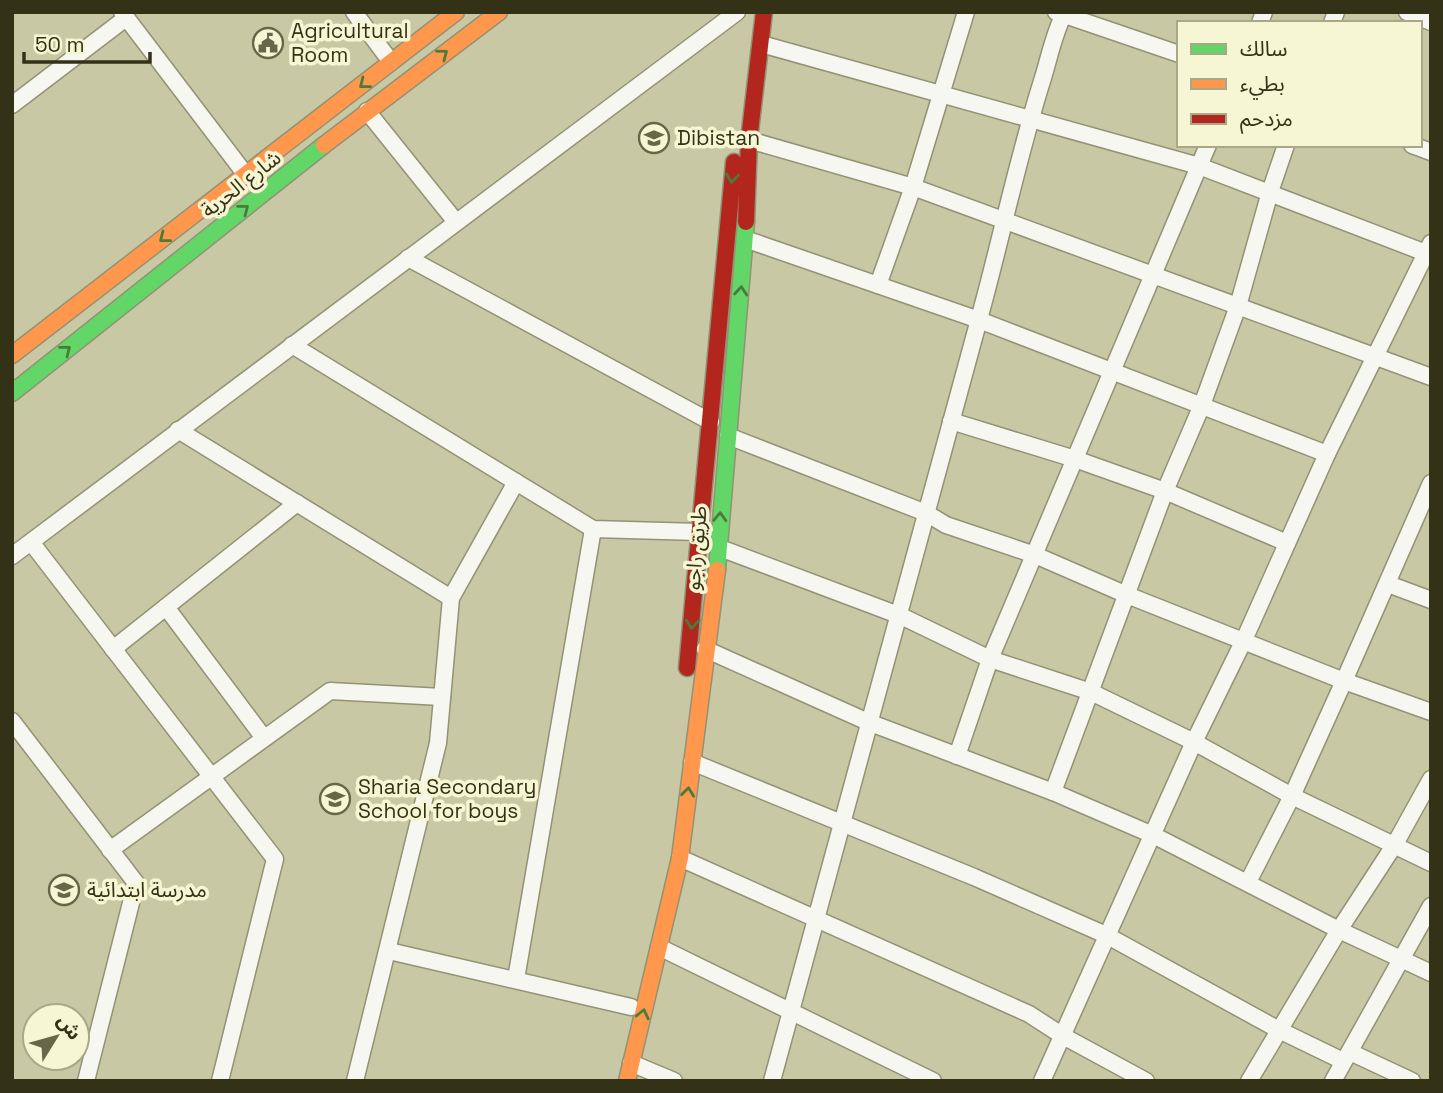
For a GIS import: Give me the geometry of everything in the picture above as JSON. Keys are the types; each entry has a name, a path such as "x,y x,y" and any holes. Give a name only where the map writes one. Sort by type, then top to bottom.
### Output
{"main road":[{"name":"شارع الحرية","path":"12,355 457,12"},
{"name":"طريق راجو","path":"612,1081 670,835 749,12"},
{"name":"طريق راجو","path":"627,1081 680,858 720,548 719,514 745,239 749,140 764,12"},
{"name":"شارع الحرية","path":"12,393 491,15"},
{"path":"302,131 317,150"}],"street":[{"path":"354,12 391,62"},
{"path":"12,556 737,12"},
{"path":"878,285 913,187 966,12"},
{"path":"1407,12 1431,22"},
{"path":"772,1081 869,722 901,616 926,513 1006,221 1030,118 1061,13 1177,53"},
{"path":"12,105 124,15 246,175"},
{"path":"761,44 1199,166 1429,250 1327,454 1244,640 1106,935 1042,1081"},
{"path":"367,111 456,222"},
{"path":"749,140 913,187 1431,377"},
{"path":"957,757 990,659 1207,147"},
{"path":"1053,792 1164,491 1202,405 1238,306 1285,147"},
{"path":"745,239 978,320 1327,454"},
{"path":"408,258 711,422"},
{"path":"292,345 593,529 699,532"},
{"path":"951,421 1075,459 1164,491 1287,543"},
{"path":"178,430 451,598"},
{"path":"728,436 926,513 946,525 1034,555 1344,681 1431,712"},
{"path":"355,1081 438,743 451,598 516,482"},
{"path":"1248,882 1292,796 1430,488"},
{"path":"113,649 297,503"},
{"path":"516,979 593,529"},
{"path":"31,542 275,859 220,1081"},
{"path":"720,548 901,616 990,659 1091,692 1194,742 1292,796 1431,863"},
{"path":"1388,584 1431,600"},
{"path":"166,607 264,738"},
{"path":"705,649 869,722 1053,792 1153,835 1339,930 1431,973"},
{"path":"110,850 330,691 442,697"},
{"path":"12,721 136,883 86,1081"},
{"path":"692,762 974,877 1106,935 1279,1031 1412,1081"},
{"path":"1249,1081 1339,930 1395,844 1431,779"},
{"path":"680,858 1029,1014 1063,1036 1146,1081"},
{"path":"1333,1081 1431,906"},
{"path":"659,947 933,1081"},
{"path":"389,951 631,1007"},
{"path":"631,1063 674,1081"}],"traffic: fast":[{"path":"12,393 324,145"},
{"path":"717,570 746,222"}],"traffic: slow":[{"path":"12,355 456,12"},
{"path":"324,145 499,12"},
{"path":"627,1081 680,858 717,570"}],"traffic: jam":[{"path":"746,222 749,140 764,12"},
{"path":"687,668 734,162"}],"place":[{"name":"Agricultural Room","path":"268,43"},
{"name":"Dibistan","path":"654,138"},
{"name":"Sharia Secondary School for boys","path":"335,799"},
{"name":"مدرسة ابتدائية","path":"64,890"}]}
